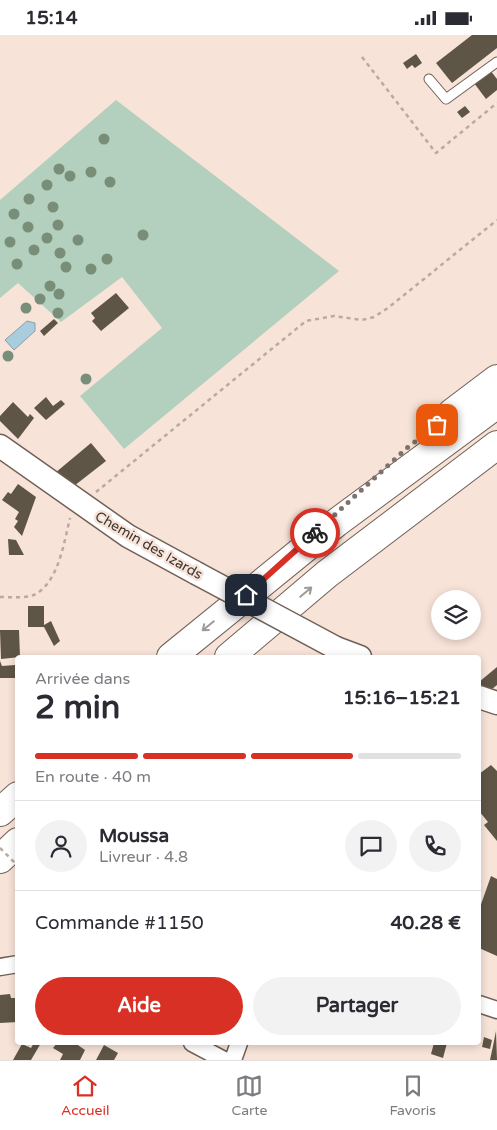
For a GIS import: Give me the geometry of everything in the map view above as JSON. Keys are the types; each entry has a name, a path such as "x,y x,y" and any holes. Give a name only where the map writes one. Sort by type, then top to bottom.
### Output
{"highway":[{"path":"259,584 407,448 497,379"},
{"path":"173,655 259,584 406,469 497,404"},
{"path":"231,655 327,574 497,445"},
{"path":"327,574 497,463"},
{"path":"0,812 15,799"},
{"path":"0,859 15,845"}],"street":[{"name":"Chemin des Izards","path":"0,446 128,536 336,648 355,655"},
{"path":"481,698 497,703"},
{"path":"0,967 15,964"},
{"path":"481,1005 497,1010"},
{"path":"196,1045 224,1060"},
{"path":"232,1060 238,1045"}],"lane":[{"path":"429,79 446,99 497,62"}],"path":[{"path":"362,57 436,153 497,103"},
{"path":"90,495 306,321 334,316 362,320 374,317 388,308 497,219"},
{"path":"0,597 31,596 47,583 53,575 73,514"},
{"path":"0,848 15,863"}],"green space":[{"path":"116,100 339,271 124,449 80,396 162,328 122,277 61,322 18,283 0,298 0,200"}],"water":[{"path":"27,321 35,323 35,331 14,350 5,340"}],"building":[{"path":"472,35 497,35 497,48 452,83 436,63"},
{"path":"416,54 422,63 415,68 412,65 407,69 403,63"},
{"path":"490,70 497,79 497,90 486,99 474,83"},
{"path":"465,106 470,112 462,118 457,112"},
{"path":"116,293 129,308 101,331 92,321 95,318 91,313"},
{"path":"54,319 58,323 44,336 40,331"},
{"path":"46,397 53,406 61,400 65,404 46,420 34,408"},
{"path":"13,402 28,417 30,414 34,418 18,439 0,421 0,416"},
{"path":"91,443 106,461 74,486 55,473"},
{"path":"18,484 36,497 22,536 14,527 18,521 15,519 19,512 2,500 8,492 11,494"},
{"path":"8,539 16,540 24,555 9,555"},
{"path":"28,606 44,606 44,625 51,621 60,641 54,646 44,627 28,627"},
{"path":"0,630 19,630 20,655 1,659"},
{"path":"0,661 2,666 15,665 15,678 0,678"},
{"path":"497,667 497,685 492,689 481,686 481,680"},
{"path":"491,765 497,771 497,841 484,825 488,822 481,813 481,772"},
{"path":"491,876 497,879 497,956 481,949 481,904"},
{"path":"10,994 11,998 15,998 15,1022 0,1023 0,995"},
{"path":"496,1031 497,1060 490,1060 494,1041"},
{"path":"484,1037 492,1040 490,1049 482,1047"},
{"path":"21,1045 31,1048 33,1045 40,1045 31,1060 13,1060"},
{"path":"55,1045 78,1045 85,1050 80,1060 60,1060 63,1054 53,1048"},
{"path":"104,1045 118,1053 114,1060 96,1060"},
{"path":"433,1045 446,1045 443,1058 431,1054"}],"way so far":[{"path":"315,533 407,448 437,425"}],"route":[{"path":"246,595 315,533"}]}
